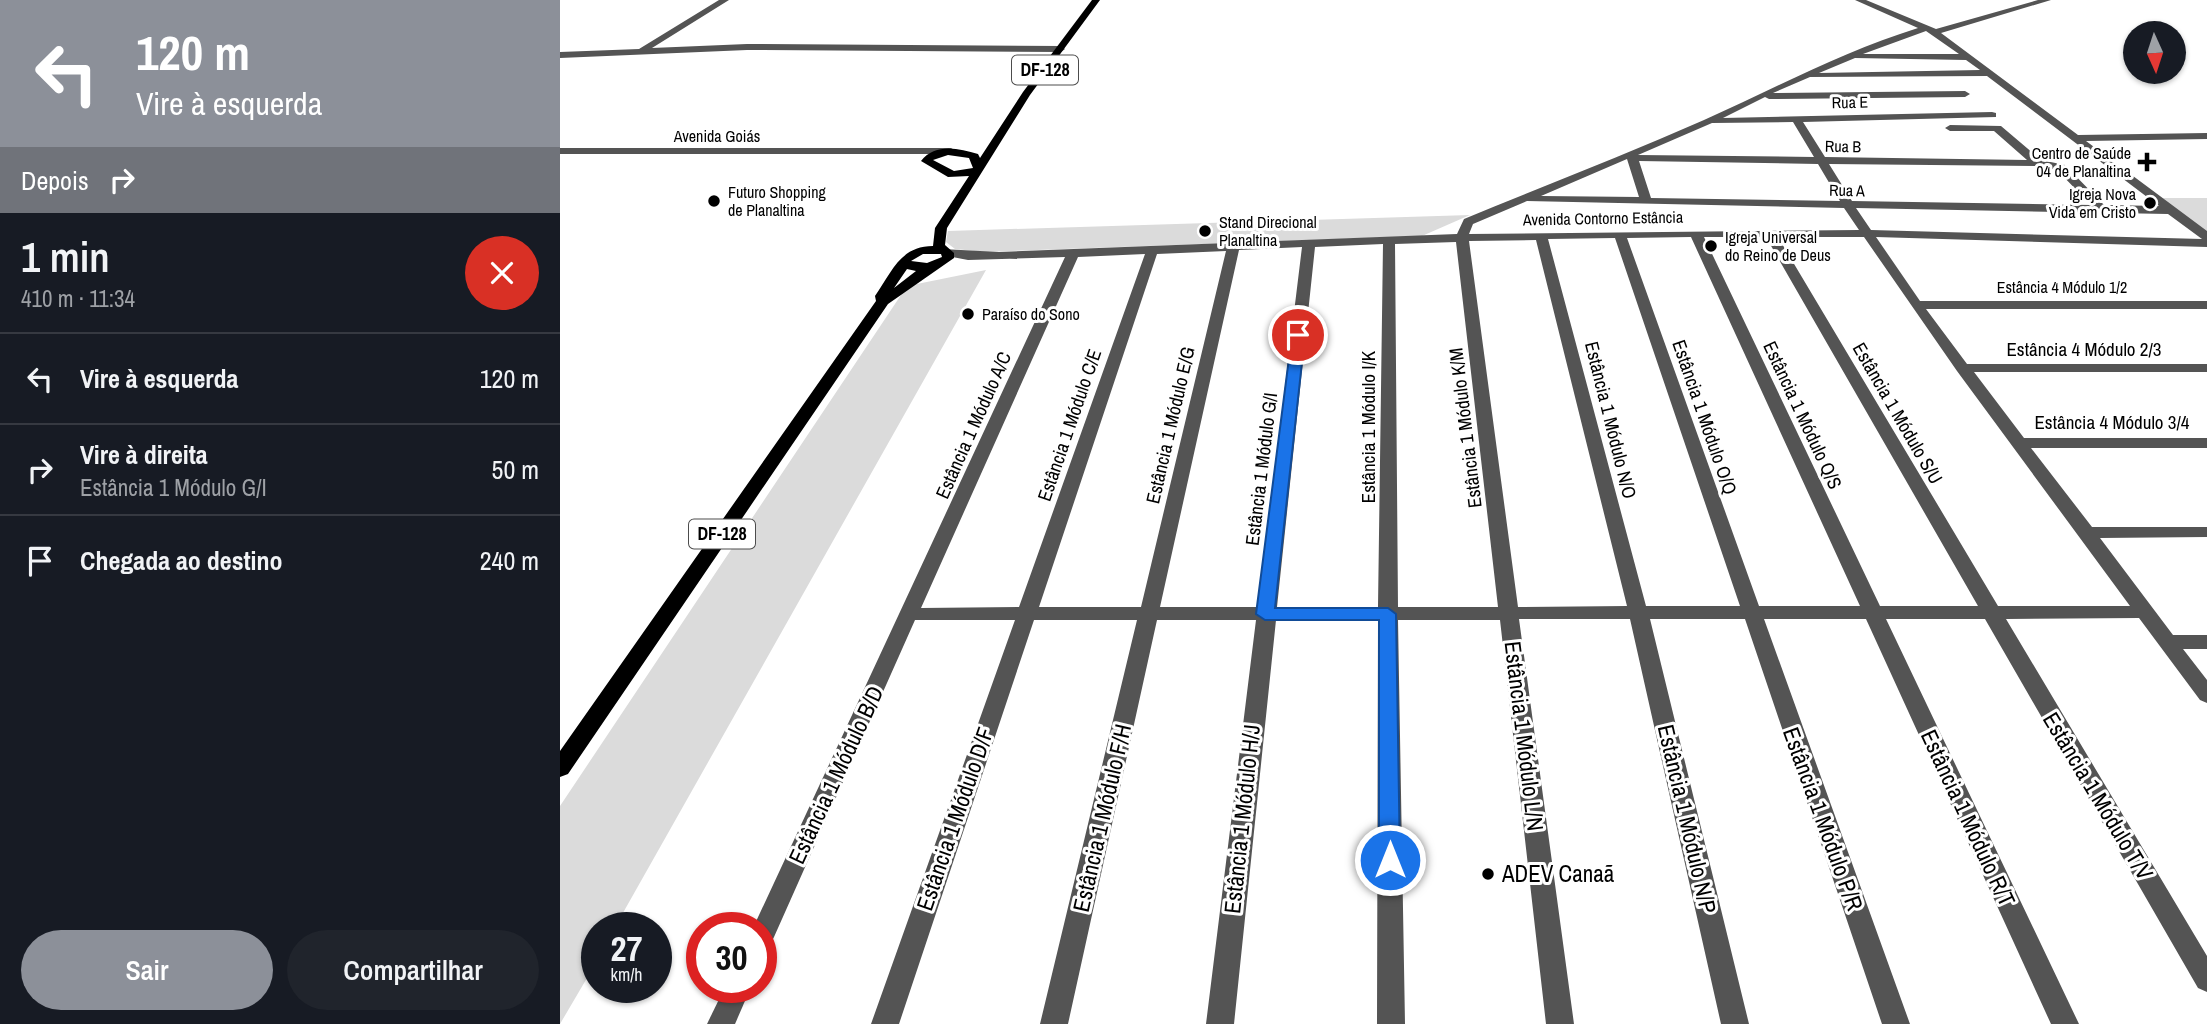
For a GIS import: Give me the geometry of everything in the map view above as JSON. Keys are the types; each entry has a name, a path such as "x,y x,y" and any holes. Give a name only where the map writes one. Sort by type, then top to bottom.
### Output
{"main road":[{"name":"DF-128","path":"560,768 883,301 893,297 905,284 941,258 941,228 1026,93 1096,0"},
{"path":"951,151 974,156 977,169 947,174 926,161 931,155 995,140"},
{"name":"DF-128","path":"883,301 882,296 890,280 905,263 905,258 925,244 951,197 954,188 947,174"},
{"path":"915,252 941,258"},
{"path":"905,263 915,268 941,258"}],"street":[{"path":"642,51 725,0"},
{"path":"1858,0 1936,33 2207,237"},
{"path":"1462,237 1468,222 1628,158 1758,96 1889,40 1936,33 2047,0"},
{"path":"1889,40 1936,33"},
{"path":"560,55 747,47 1061,49"},
{"path":"1851,57 1967,57"},
{"path":"1804,76 1989,73"},
{"path":"1940,74 1965,94"},
{"path":"1758,96 1965,94"},
{"name":"Rua E","path":"1709,121 1992,115 1965,94"},
{"path":"1792,96 1821,161 1916,305 2207,695"},
{"path":"1801,121 1997,128 2038,163"},
{"path":"2075,138 2207,136"},
{"name":"Avenida Goiás","path":"560,151 951,151"},
{"name":"Avenida Goiás","path":"874,152 907,155 926,161"},
{"path":"1628,158 1646,200"},
{"name":"Rua B","path":"1628,158 2038,163 2061,167 2101,209"},
{"name":"Rua A","path":"1523,199 2171,210"},
{"name":"Avenida Contorno Estância","path":"941,258 1462,237 1770,233 2072,237 2207,243"},
{"name":"Estância 1 Módulo S/U","path":"1770,233 1990,613"},
{"name":"Estância 1 Módulo Q/S","path":"1696,234 1871,613"},
{"name":"Estância 1 Módulo O/Q","path":"1620,235 1750,613"},
{"name":"Estância 1 Módulo N/O","path":"1541,236 1639,615"},
{"name":"Estância 1 Módulo K/M","path":"1462,237 1509,614"},
{"name":"Estância 1 Módulo I/K","path":"1389,240 1391,1024"},
{"name":"Estância 1 Módulo G/I","path":"1265,614 1309,245"},
{"name":"Estância 1 Módulo E/G","path":"1149,612 1233,248"},
{"name":"Estância 1 Módulo C/E","path":"1026,614 1152,251"},
{"name":"Estância 1 Módulo A/C","path":"911,614 1073,253"},
{"name":"Estância 4 Módulo 1/2","path":"1916,305 2207,305"},
{"name":"Estância 4 Módulo 2/3","path":"1962,368 2207,368"},
{"name":"Estância 4 Módulo 3/4","path":"2018,443 2207,443"},
{"path":"2084,533 2207,532"},
{"path":"911,614 1149,612 1639,615 2146,612"},
{"name":"Estância 1 Módulo F/H","path":"1054,1024 1149,612"},
{"name":"Estância 1 Módulo P/R","path":"1750,613 1896,1024"},
{"name":"Estância 1 Módulo R/T","path":"1871,613 2065,1024"},
{"name":"Estância 1 Módulo T/V","path":"1990,613 2207,980"},
{"name":"Estância 1 Módulo B/D","path":"773,912 911,614"},
{"name":"Estância 1 Módulo D/F","path":"885,1024 1026,614"},
{"name":"Estância 1 Módulo H/J","path":"1220,1024 1265,614"},
{"name":"Estância 1 Módulo L/N","path":"1509,614 1560,1024"},
{"name":"Estância 1 Módulo N/P","path":"1639,615 1735,1024"},
{"path":"2168,642 2207,642"},
{"path":"721,1024 731,1003"}],"shaded area":[{"path":"2162,198 2207,198 2207,231 2204,231"},
{"path":"1470,215 1422,236 985,252 955,249 946,242 948,231"},
{"path":"986,270 623,912 581,912 581,988 560,1024 560,806 907,286"}],"place":[{"name":"Centro de Saúde 04 de Planaltina","path":"2147,162"},
{"name":"Futuro Shopping de Planaltina","path":"714,201"},
{"name":"Igreja Nova Vida em Cristo","path":"2150,203"},
{"name":"Stand Direcional Planaltina","path":"1205,231"},
{"name":"Igreja Universal do Reino de Deus","path":"1711,246"},
{"name":"Paraíso do Sono","path":"968,314"},
{"name":"ADEV Canaã","path":"1488,874"}],"route":[{"path":"1298,335 1265,614 1388,614 1390,860"}]}
